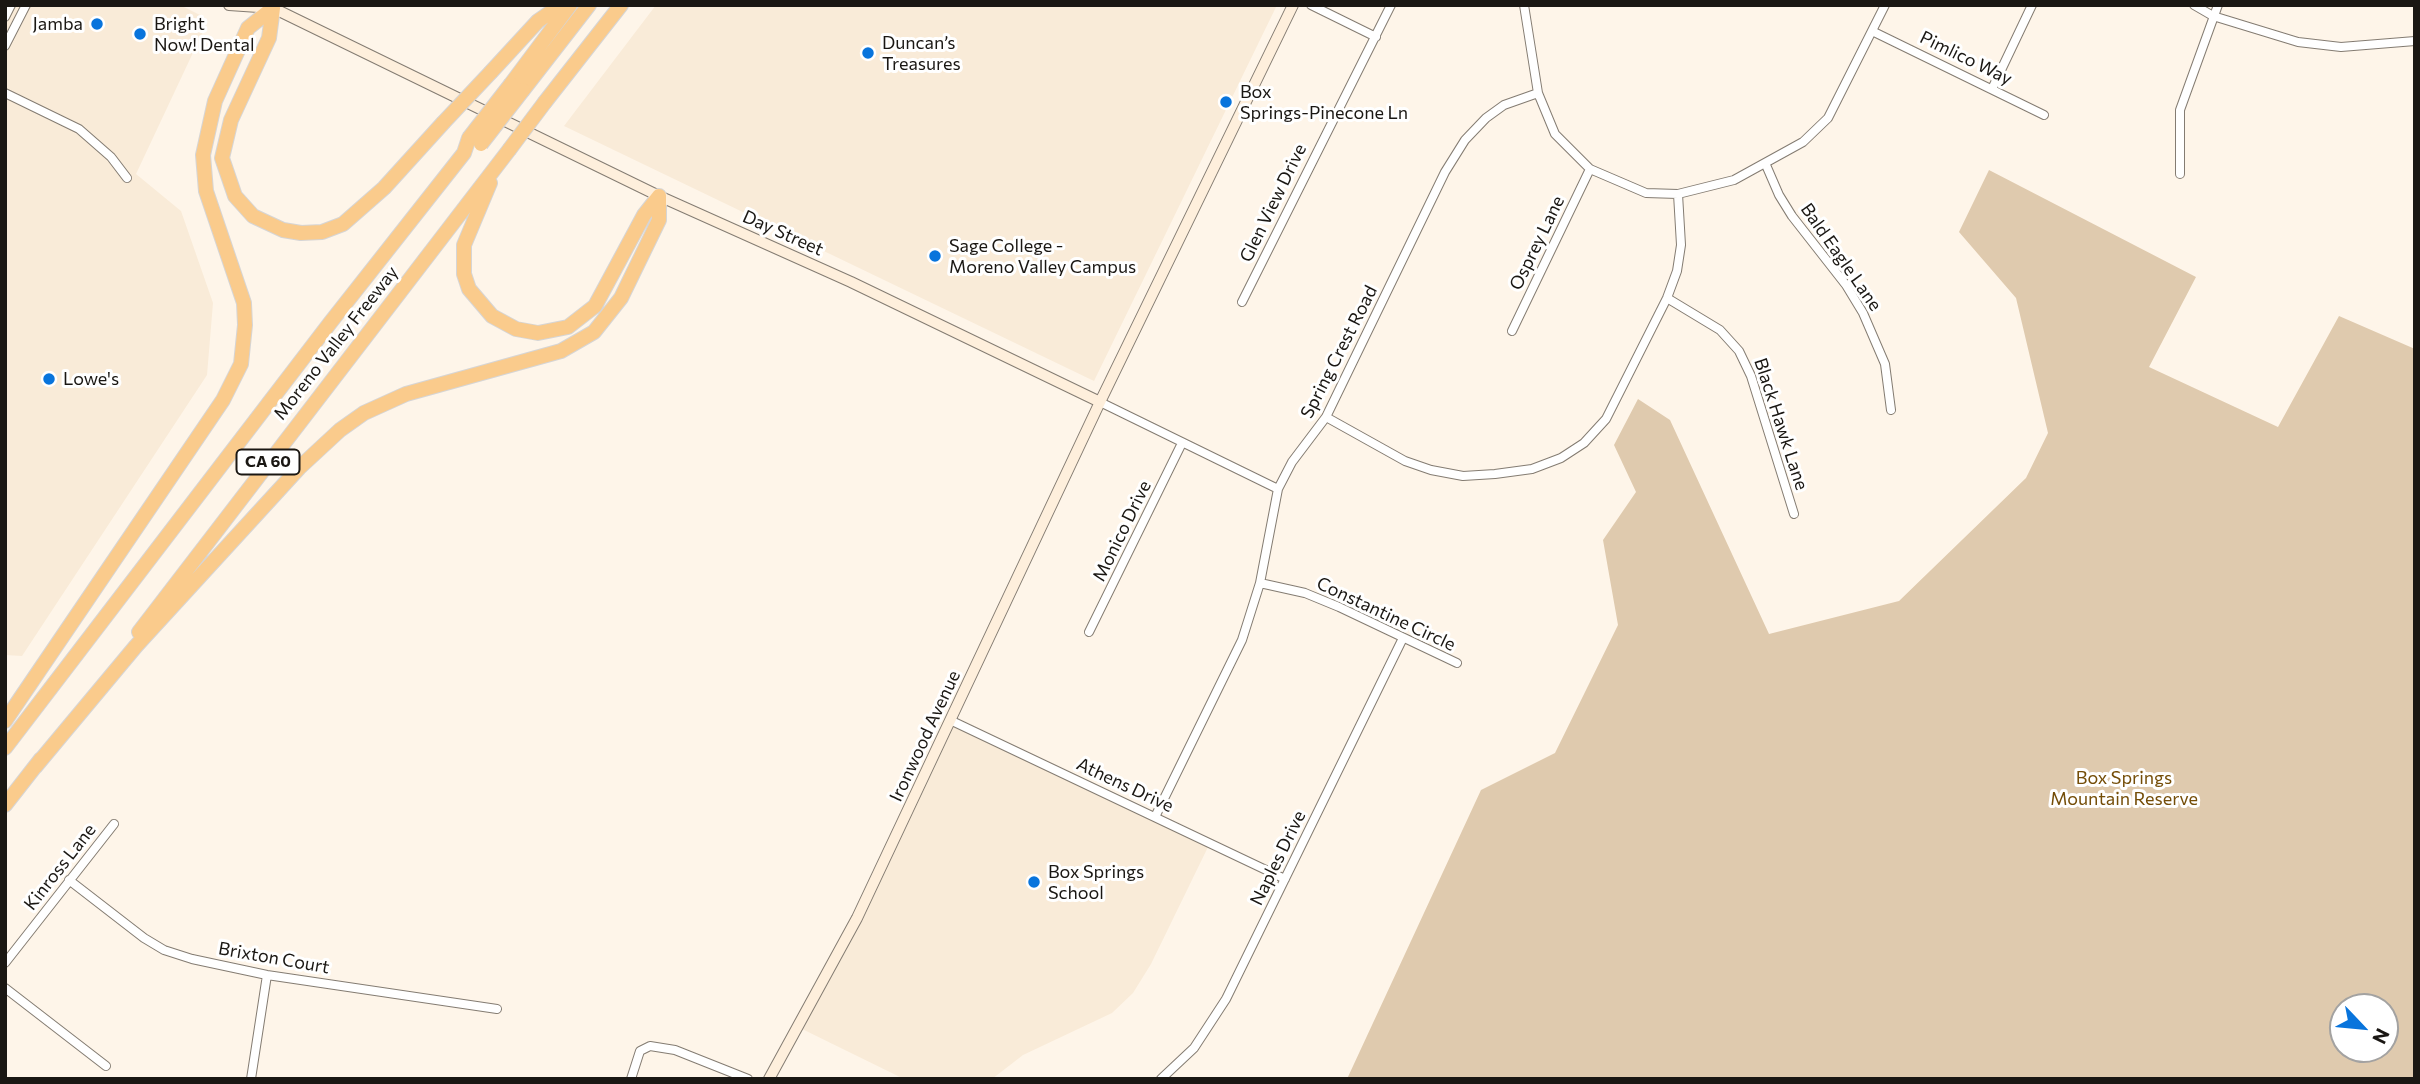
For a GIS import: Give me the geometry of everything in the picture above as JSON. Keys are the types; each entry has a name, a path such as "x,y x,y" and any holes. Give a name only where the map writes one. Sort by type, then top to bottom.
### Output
{"highway":[{"path":"272,7 269,38 230,120 222,158 235,196 253,216 283,230 301,233 321,232 343,224 384,188 538,21 561,5"},
{"name":"Moreno Valley Freeway","path":"5,748 330,323 517,87 570,5"},
{"path":"517,87 589,5"},
{"name":"Moreno Valley Freeway","path":"5,805 621,5"},
{"path":"5,721 223,400 241,364 245,342 244,303 206,191 203,155 215,101 248,28 272,7"},
{"path":"505,154 470,226 464,245 463,263 469,289 476,300 492,316 516,329 553,332 568,327 596,306 644,215 659,196"},
{"path":"35,767 136,646 299,468 340,430 364,413 406,394 561,351 594,332 621,299 659,220 659,196"}],"main road":[{"name":"Day Street","path":"229,5 272,7 659,196 1100,401"},
{"name":"Ironwood Avenue","path":"769,1079 857,918 952,721 1100,401 1293,5"}],"street":[{"path":"5,17 11,5"},
{"path":"5,46 26,5"},
{"path":"1311,5 1376,37"},
{"name":"Glen View Drive","path":"1242,302 1391,5"},
{"path":"1524,5 1538,93 1555,134 1590,170 1646,193 1678,194 1734,180 1803,142 1828,118 1874,32 1885,5"},
{"path":"1993,88 2032,5"},
{"path":"2194,5 2213,16 2298,42 2341,47 2415,41"},
{"path":"2180,174 2180,110 2218,5"},
{"name":"Pimlico Way","path":"1874,32 2044,115"},
{"path":"5,93 79,128 111,157 127,178"},
{"name":"Spring Crest Road","path":"1155,817 1242,640 1260,583 1278,489 1293,462 1326,417 1445,172 1465,140 1486,118 1504,105 1538,93"},
{"name":"Bald Eagle Lane","path":"1766,164 1779,195 1792,216 1846,285 1868,323 1885,364 1891,410"},
{"name":"Osprey Lane","path":"1512,331 1590,170"},
{"path":"1326,417 1405,461 1431,470 1463,476 1532,469 1561,458 1584,443 1606,419 1667,299 1677,271 1681,245 1678,194"},
{"name":"Black Hawk Lane","path":"1667,299 1720,330 1739,351 1751,376 1794,514"},
{"name":"Day Street","path":"1100,401 1278,489"},
{"name":"Monico Drive","path":"1089,632 1182,443"},
{"name":"Constantine Circle","path":"1260,583 1305,593 1457,663"},
{"name":"Naples Drive","path":"1161,1079 1194,1048 1210,1027 1404,638"},
{"name":"Athens Drive","path":"952,721 1285,879"},
{"name":"Kinross Lane","path":"5,963 114,824"},
{"name":"Brixton Court","path":"69,880 144,938 164,950 192,959 267,975 497,1009"},
{"path":"251,1079 267,975"},
{"path":"5,988 106,1066"},
{"path":"631,1079 640,1051 650,1046 675,1050 748,1079"}],"shaded area":[{"path":"5,5 180,5 202,16 206,25 136,174 181,211 213,303 207,375 22,656 5,655"},
{"path":"656,5 1277,5 1094,381 564,126"},
{"name":"Box Springs School","path":"953,724 1209,845 1151,964 1133,993 1112,1013 1023,1055 992,1079 904,1079 798,1027"}],"green space":[{"name":"Box Springs Mountain Reserve","path":"1989,170 2196,277 2149,367 2278,427 2339,316 2415,349 2415,1079 1347,1079 1481,790 1555,753 1618,625 1603,540 1636,492 1614,445 1638,399 1670,420 1769,634 1899,601 2026,478 2048,433 2016,298 1959,232"}],"place":[{"name":"Jamba","path":"97,24"},
{"name":"Bright Now! Dental","path":"140,34"},
{"name":"Duncan’s Treasures","path":"868,53"},
{"name":"Box Springs-Pinecone Ln","path":"1226,102"},
{"name":"Sage College - Moreno Valley Campus","path":"935,256"},
{"name":"Lowe's","path":"49,379"},
{"name":"Box Springs School","path":"1034,882"}]}
